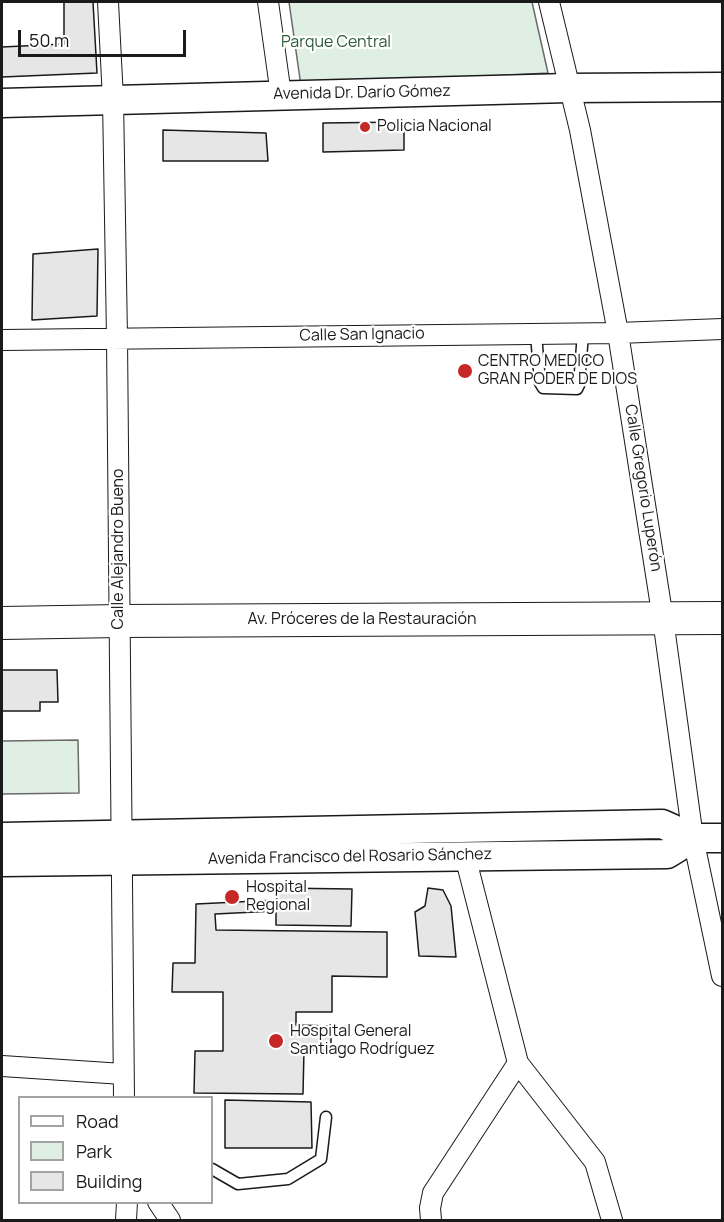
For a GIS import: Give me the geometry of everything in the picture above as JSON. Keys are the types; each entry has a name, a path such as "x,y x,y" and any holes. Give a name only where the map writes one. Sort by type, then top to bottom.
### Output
{"main road":[{"name":"Avenida Dr. Darío Gómez","path":"2,103 568,88 723,87"},
{"name":"Av. Próceres de la Restauración","path":"2,623 723,618"},
{"name":"Avenida Francisco del Rosario Sánchez","path":"2,862 122,848 662,824 693,838 723,838"},
{"name":"Avenida Francisco del Rosario Sánchez","path":"2,837 122,848 465,856 667,854 693,838"}],"street":[{"name":"Calle Alejandro Bueno","path":"108,2 113,99 117,338 124,1096"},
{"path":"268,2 281,95"},
{"name":"Calle Gregorio Luperón","path":"549,2 580,130 618,333 663,619 693,838 723,976"},
{"name":"Calle San Ignacio","path":"2,340 618,333 723,329"},
{"path":"465,856 518,1063 595,1162 612,1221"},
{"path":"431,1221 430,1208 433,1193 518,1063"},
{"path":"2,1065 123,1074"},
{"path":"126,1221 127,1204"},
{"path":"159,1204 170,1221"}],"lane":[{"path":"536,334 540,383 543,388 570,390 577,389 579,385 583,333"},
{"path":"213,1170 238,1184 288,1179 321,1159 326,1117"}],"green space":[{"name":"Parque Central","path":"289,2 532,2 548,73 301,86"},
{"path":"78,740 79,793 2,794 2,741"}],"building":[{"path":"64,2 93,2 97,73 2,77 2,47 64,44"},
{"path":"404,122 404,150 323,152 323,123"},
{"path":"163,130 266,133 268,161 163,161"},
{"path":"98,249 97,316 32,320 33,254"},
{"path":"2,670 57,670 58,702 40,702 40,711 2,711"},
{"path":"277,888 352,889 351,926 276,925 276,911 215,914 216,930 387,932 387,977 332,976 332,1012 296,1012 296,1025 331,1026 331,1050 304,1050 303,1094 194,1093 195,1051 223,1051 223,992 172,992 173,963 195,963 196,904 277,900"},
{"path":"428,888 443,890 451,906 456,957 419,956 415,912 425,906"},
{"path":"225,1100 311,1102 312,1148 225,1148"}],"place":[{"name":"Policia Nacional","path":"365,127"},
{"name":"CENTRO MEDICO GRAN PODER DE DIOS","path":"465,371"},
{"name":"Hospital Regional","path":"232,897"},
{"name":"Hospital General Santiago Rodríguez","path":"276,1041"}]}
